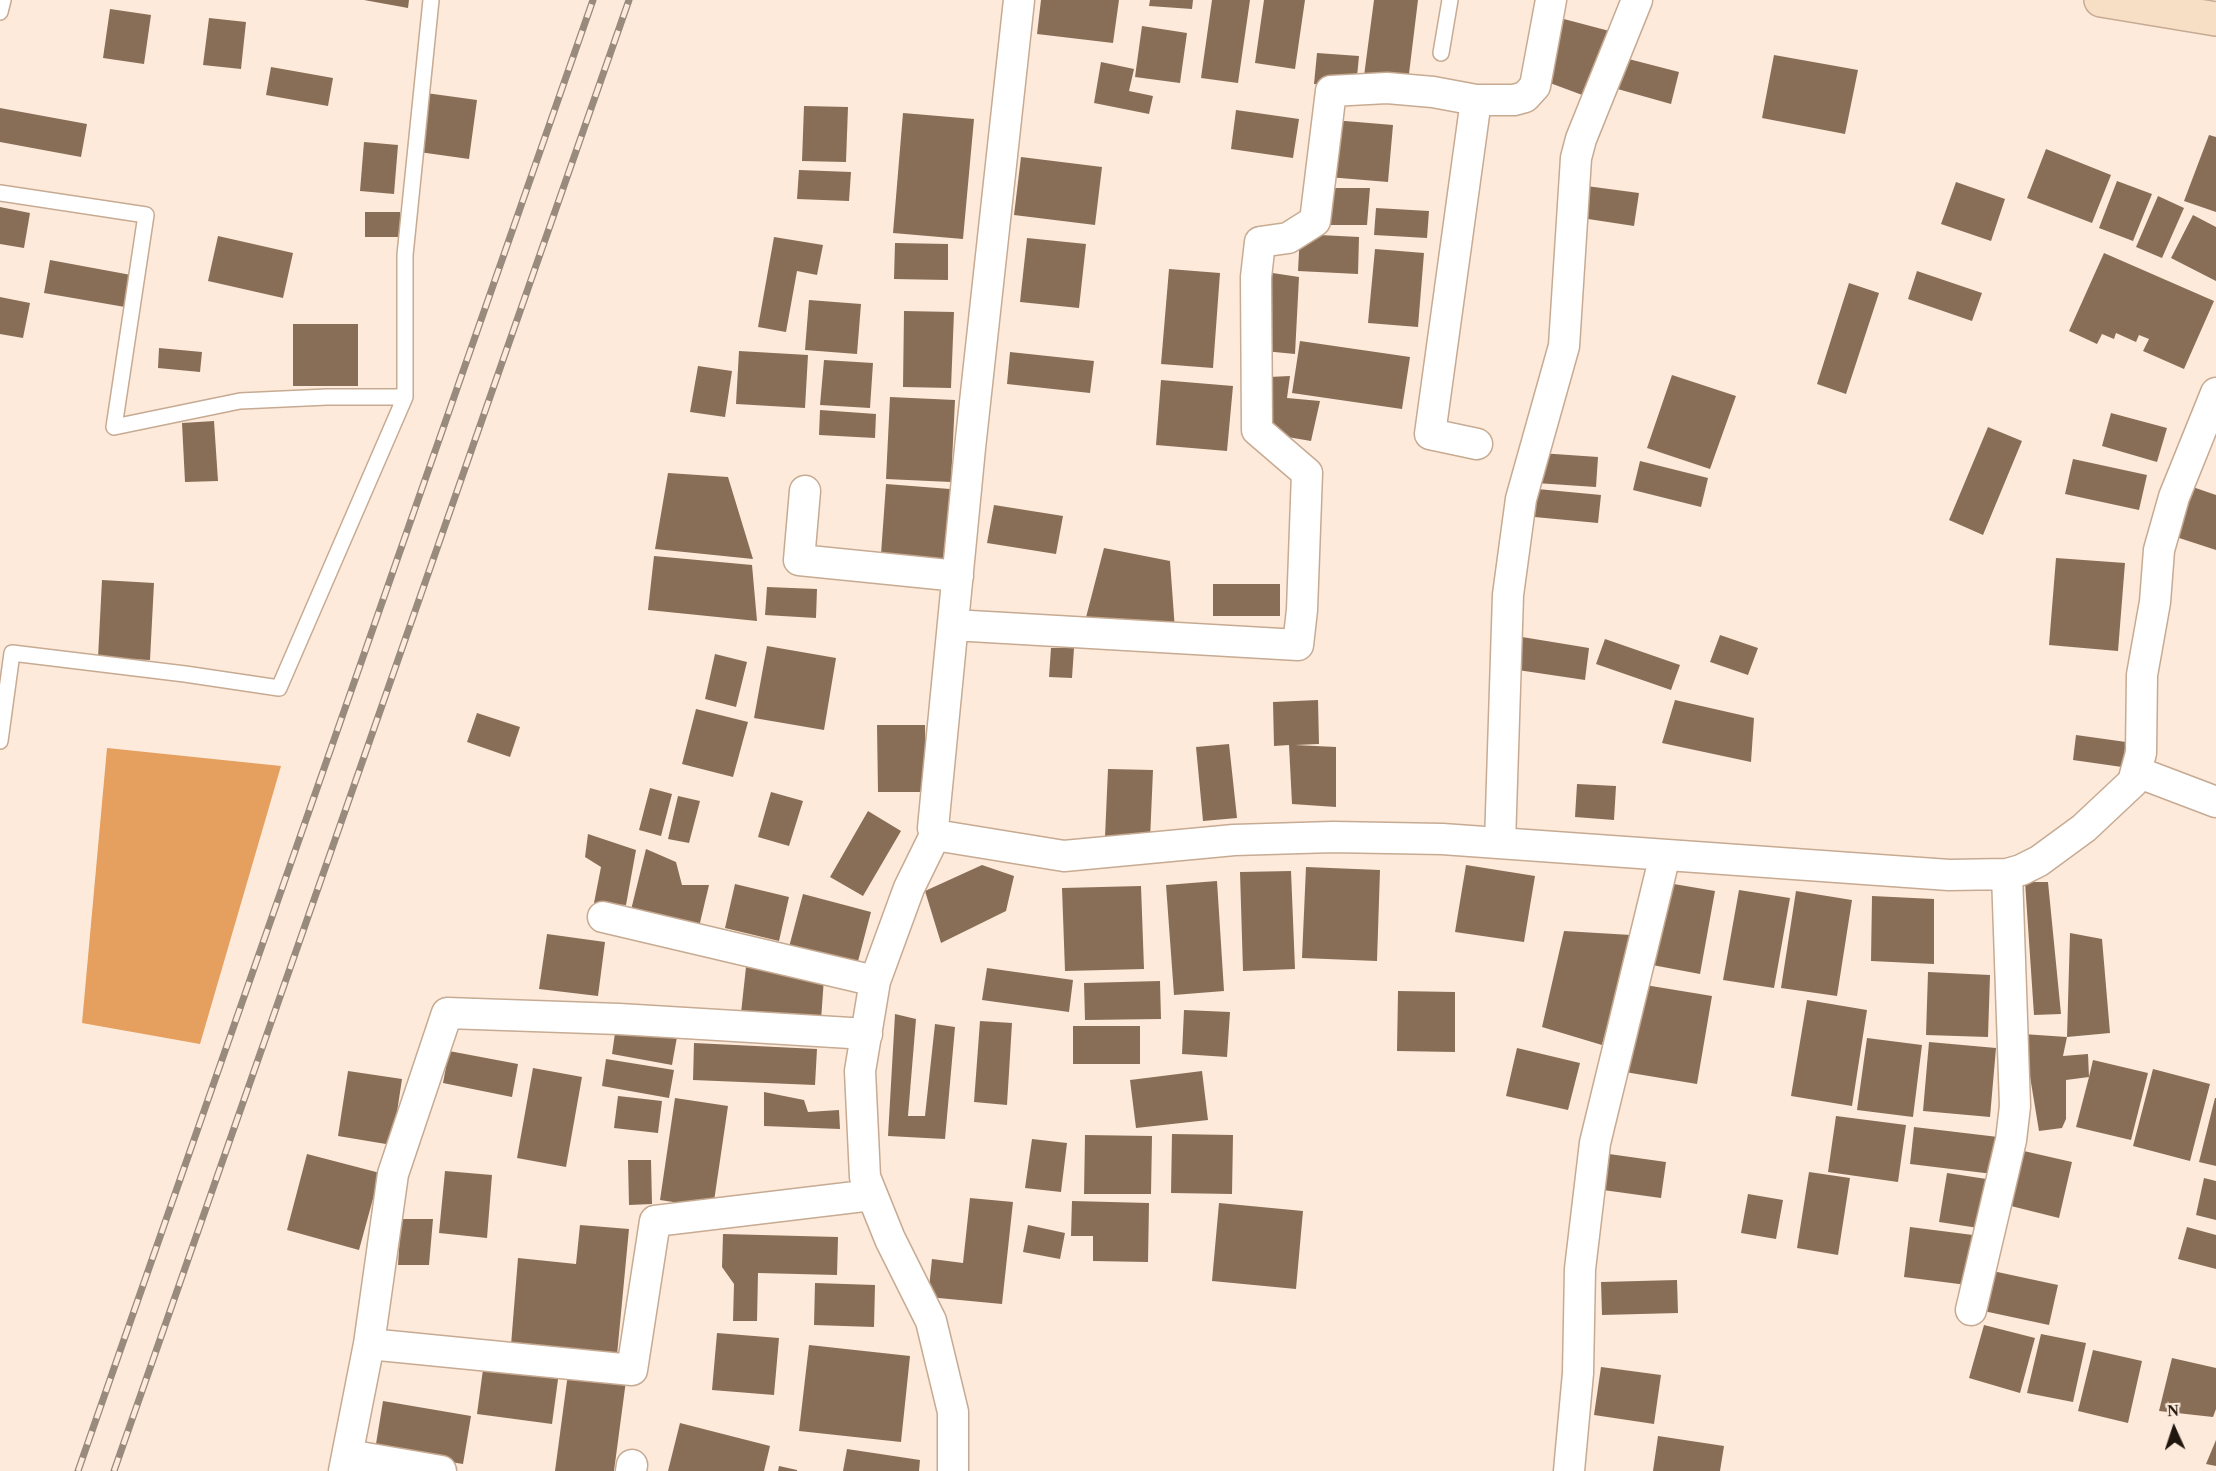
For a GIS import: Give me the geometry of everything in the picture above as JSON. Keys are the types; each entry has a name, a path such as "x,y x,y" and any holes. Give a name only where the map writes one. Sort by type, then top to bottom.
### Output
{"main road":[{"path":"2102,0 2216,19"}],"street":[{"path":"1019,0 933,828 941,836 1055,856 1234,840 1333,837 1442,839 1948,875 2007,874 2021,870 2039,861 2084,828 2133,782 2141,753 2142,675 2155,602 2159,550 2174,497 2216,393"},
{"path":"953,625 1298,645 1302,610 1308,473 1257,430 1256,277 1260,242 1288,238 1315,221 1330,91 1387,88 1476,100 1514,100 1525,97 1535,86 1551,0"},
{"path":"1500,843 1508,595 1521,499 1564,346 1576,158 1581,140 1637,0"},
{"path":"1476,100 1430,434 1477,444"},
{"path":"805,491 799,560 958,576"},
{"path":"2137,772 2216,802"},
{"path":"936,833 909,888 874,981 860,1071 865,1177 890,1239 931,1321 952,1412 953,1471"},
{"path":"1569,1471 1578,1373 1580,1269 1595,1143 1665,855"},
{"path":"1971,1310 2011,1140 2015,1106 2007,874"},
{"path":"603,917 874,981"},
{"path":"441,1471 346,1463 369,1344 393,1174 447,1013 619,1019 867,1034"},
{"path":"369,1344 632,1370 655,1221 872,1195"}],"lane":[{"path":"0,12 3,0"},
{"path":"0,741 12,653 279,688 405,397 405,255 431,0"},
{"path":"1442,53 1450,0"},
{"path":"0,193 146,215 114,427 240,401 327,397 405,397"}],"shaded area":[{"path":"107,748 281,766 200,1044 82,1023"}],"building":[{"path":"364,0 409,0 408,8"},
{"path":"1041,0 1119,0 1113,43 1037,34"},
{"path":"1150,0 1193,0 1192,9 1149,6"},
{"path":"1212,0 1250,0 1238,83 1201,78"},
{"path":"1264,0 1305,0 1295,69 1255,63"},
{"path":"1374,0 1418,0 1408,82 1364,76"},
{"path":"110,9 151,15 144,64 103,58"},
{"path":"209,18 246,22 241,69 203,65"},
{"path":"1560,18 1617,33 1593,99 1550,83"},
{"path":"1142,26 1187,33 1180,83 1135,77"},
{"path":"1317,53 1359,56 1356,87 1314,84"},
{"path":"1774,55 1858,70 1845,134 1762,118"},
{"path":"1617,56 1679,72 1671,104 1607,86"},
{"path":"1101,62 1134,69 1129,91 1153,96 1149,114 1094,103"},
{"path":"271,67 333,78 328,106 266,95"},
{"path":"426,93 477,100 469,159 419,152"},
{"path":"804,106 848,107 846,162 802,161"},
{"path":"0,108 87,124 81,157 0,142"},
{"path":"1236,110 1299,119 1293,158 1231,149"},
{"path":"903,113 974,119 963,239 893,233"},
{"path":"1333,120 1393,125 1388,182 1328,177"},
{"path":"2209,135 2216,137 2216,212 2184,201"},
{"path":"364,142 398,145 394,194 360,191"},
{"path":"2046,149 2111,175 2092,223 2027,198"},
{"path":"1021,157 1102,167 1095,225 1014,215"},
{"path":"799,170 851,172 849,201 797,199"},
{"path":"2117,181 2152,194 2133,241 2099,228"},
{"path":"1956,182 2005,199 1991,241 1941,224"},
{"path":"1579,185 1639,193 1634,226 1575,217"},
{"path":"1330,188 1370,188 1367,225 1327,225"},
{"path":"2158,196 2184,208 2162,258 2136,247"},
{"path":"0,207 30,213 24,248 0,244"},
{"path":"1376,208 1429,211 1427,238 1374,235"},
{"path":"365,212 400,212 400,237 365,237"},
{"path":"2193,215 2216,227 2216,281 2171,258"},
{"path":"1300,234 1359,237 1358,274 1298,271"},
{"path":"218,236 293,253 283,298 208,281"},
{"path":"774,237 823,245 817,275 797,271 786,332 758,327"},
{"path":"1027,238 1086,244 1079,308 1020,302"},
{"path":"895,243 948,244 948,280 894,279"},
{"path":"1375,249 1424,253 1418,327 1368,323"},
{"path":"2104,253 2214,301 2184,369 2143,351 2149,339 2139,335 2136,342 2116,333 2114,339 2102,334 2097,344 2069,331"},
{"path":"50,260 131,275 125,307 44,293"},
{"path":"1169,269 1220,273 1213,368 1161,364"},
{"path":"1917,271 1982,293 1972,321 1908,299"},
{"path":"1266,272 1299,277 1295,354 1264,351"},
{"path":"1849,283 1879,293 1846,394 1817,384"},
{"path":"0,297 30,303 23,338 0,334"},
{"path":"809,300 861,304 857,354 805,350"},
{"path":"904,311 954,312 951,388 903,387"},
{"path":"293,324 358,324 358,386 293,386"},
{"path":"1300,341 1410,357 1402,409 1292,393"},
{"path":"159,348 202,352 200,372 158,368"},
{"path":"739,351 808,355 805,408 736,404"},
{"path":"1010,352 1094,361 1090,393 1007,384"},
{"path":"824,360 873,363 870,408 820,405"},
{"path":"698,366 732,371 725,417 690,412"},
{"path":"1672,375 1736,396 1710,469 1647,448"},
{"path":"1290,376 1287,398 1320,401 1311,441 1270,434 1269,377"},
{"path":"1161,380 1233,386 1227,451 1156,445"},
{"path":"890,397 955,400 951,482 886,479"},
{"path":"820,410 876,414 875,438 819,435"},
{"path":"2111,413 2167,428 2157,462 2102,446"},
{"path":"214,421 218,481 185,482 182,423"},
{"path":"1988,427 2022,441 1983,535 1949,520"},
{"path":"1540,453 1598,457 1596,487 1536,483"},
{"path":"2073,459 2147,475 2139,510 2065,494"},
{"path":"1640,461 1708,478 1701,507 1633,490"},
{"path":"668,473 728,477 753,559 655,549"},
{"path":"886,484 950,489 945,559 881,554"},
{"path":"2187,485 2216,495 2216,550 2170,535"},
{"path":"1527,488 1601,495 1598,523 1524,516"},
{"path":"994,505 1063,516 1056,554 987,543"},
{"path":"1104,548 1170,561 1175,630 1084,625"},
{"path":"654,556 752,565 757,621 648,610"},
{"path":"2056,558 2125,563 2118,651 2049,645"},
{"path":"102,580 154,583 150,660 98,658"},
{"path":"1213,584 1280,584 1280,616 1213,616"},
{"path":"767,587 817,589 816,618 765,615"},
{"path":"1720,635 1758,648 1748,675 1710,662"},
{"path":"1516,636 1589,648 1585,680 1511,669"},
{"path":"1605,639 1680,665 1671,690 1596,664"},
{"path":"767,646 836,658 824,730 754,718"},
{"path":"1051,648 1074,648 1072,678 1049,677"},
{"path":"715,654 747,662 736,707 705,699"},
{"path":"1318,700 1319,744 1295,745 1336,747 1336,807 1292,804 1289,745 1274,746 1273,702"},
{"path":"1675,700 1754,718 1751,762 1662,743"},
{"path":"696,709 748,722 733,777 682,764"},
{"path":"477,713 520,727 510,757 467,742"},
{"path":"877,725 925,725 926,792 878,792"},
{"path":"2076,735 2126,742 2122,767 2073,760"},
{"path":"1229,744 1237,818 1203,821 1196,747"},
{"path":"1108,769 1153,770 1150,840 1105,837"},
{"path":"1577,784 1616,786 1614,820 1575,817"},
{"path":"650,788 672,794 661,836 639,830"},
{"path":"771,792 803,801 789,846 758,837"},
{"path":"678,796 700,801 689,843 668,839"},
{"path":"868,811 901,831 863,896 830,877"},
{"path":"588,834 636,850 626,905 594,903 601,867 585,857"},
{"path":"646,849 676,862 682,885 709,885 699,927 631,910"},
{"path":"982,865 1014,876 1006,911 941,943 925,891"},
{"path":"1466,865 1535,876 1524,942 1455,932"},
{"path":"1306,867 1380,870 1377,961 1302,958"},
{"path":"1291,871 1295,969 1243,971 1240,872"},
{"path":"1217,881 1224,991 1174,995 1166,885"},
{"path":"1662,882 1715,891 1700,974 1647,964"},
{"path":"2025,882 2048,882 2061,1014 2034,1015"},
{"path":"735,884 789,897 779,941 725,928"},
{"path":"1141,886 1144,969 1065,971 1062,888"},
{"path":"1739,890 1790,898 1774,988 1723,980"},
{"path":"1796,891 1852,900 1837,996 1781,988"},
{"path":"803,894 871,912 857,965 789,947"},
{"path":"1872,896 1934,899 1934,964 1871,961"},
{"path":"1564,931 1631,935 1602,1045 1542,1027"},
{"path":"2070,933 2102,939 2110,1033 2067,1037"},
{"path":"547,934 605,942 598,996 539,989"},
{"path":"746,967 824,978 821,1020 741,1013"},
{"path":"987,968 1073,980 1069,1012 982,1000"},
{"path":"1928,972 1990,975 1988,1037 1926,1035"},
{"path":"1160,981 1161,1019 1085,1020 1084,983"},
{"path":"1639,984 1712,996 1697,1084 1625,1072"},
{"path":"1398,991 1455,992 1455,1052 1397,1051"},
{"path":"1807,1000 1867,1010 1852,1106 1791,1096"},
{"path":"1184,1010 1230,1012 1227,1057 1182,1054"},
{"path":"895,1014 916,1019 908,1116 925,1116 935,1024 955,1027 945,1139 888,1136"},
{"path":"980,1021 1012,1023 1007,1105 974,1102"},
{"path":"616,1026 677,1037 672,1065 612,1054"},
{"path":"1073,1026 1140,1026 1140,1064 1073,1064"},
{"path":"2023,1034 2067,1037 2063,1056 2088,1054 2089,1077 2066,1080 2066,1119 2062,1128 2039,1131"},
{"path":"1867,1038 1922,1045 1913,1117 1857,1110"},
{"path":"1929,1042 1996,1048 1990,1117 1923,1111"},
{"path":"694,1043 817,1049 815,1085 693,1080"},
{"path":"1517,1048 1580,1063 1568,1110 1506,1096"},
{"path":"449,1051 518,1064 512,1097 443,1083"},
{"path":"606,1059 674,1070 669,1098 602,1086"},
{"path":"2093,1060 2148,1073 2131,1140 2076,1127"},
{"path":"533,1068 582,1077 566,1167 517,1158"},
{"path":"2153,1069 2210,1084 2190,1161 2133,1146"},
{"path":"348,1071 402,1079 392,1145 338,1136"},
{"path":"1202,1071 1208,1120 1136,1128 1130,1080"},
{"path":"764,1092 804,1100 808,1112 839,1110 840,1129 764,1126"},
{"path":"618,1096 662,1101 658,1133 614,1128"},
{"path":"675,1098 728,1106 713,1208 660,1200"},
{"path":"2216,1098 2216,1166 2199,1162"},
{"path":"1836,1116 1906,1125 1898,1182 1828,1172"},
{"path":"1914,1127 1998,1137 1993,1174 1910,1164"},
{"path":"1172,1134 1233,1135 1232,1194 1171,1193"},
{"path":"1085,1135 1152,1136 1151,1194 1084,1194"},
{"path":"1032,1139 1067,1143 1061,1192 1025,1188"},
{"path":"2015,1149 2072,1162 2059,1218 2003,1204"},
{"path":"307,1154 380,1173 359,1250 287,1230"},
{"path":"1609,1154 1666,1162 1661,1198 1603,1190"},
{"path":"628,1160 651,1160 652,1204 629,1205"},
{"path":"445,1171 492,1175 487,1238 439,1233"},
{"path":"1809,1172 1850,1178 1838,1255 1797,1248"},
{"path":"1947,1173 1993,1180 1985,1229 1939,1222"},
{"path":"2204,1178 2216,1181 2216,1220 2196,1215"},
{"path":"1748,1194 1783,1200 1776,1239 1741,1233"},
{"path":"970,1198 1013,1202 1002,1304 928,1297 932,1259 963,1263"},
{"path":"1072,1201 1149,1203 1148,1262 1093,1261 1093,1236 1071,1236"},
{"path":"1219,1203 1303,1211 1296,1289 1212,1281"},
{"path":"401,1219 433,1219 429,1265 398,1265"},
{"path":"580,1225 629,1229 617,1355 511,1345 518,1258 576,1264"},
{"path":"1028,1225 1065,1233 1060,1259 1023,1252"},
{"path":"1910,1227 1973,1235 1967,1285 1904,1277"},
{"path":"2187,1227 2216,1235 2216,1269 2178,1259"},
{"path":"723,1234 838,1237 837,1275 758,1273 757,1321 733,1321 734,1284 722,1267"},
{"path":"1988,1270 2058,1285 2049,1325 1979,1310"},
{"path":"1677,1280 1678,1313 1602,1315 1601,1282"},
{"path":"815,1283 875,1285 874,1327 814,1325"},
{"path":"1984,1325 2035,1338 2020,1393 1969,1378"},
{"path":"717,1333 779,1338 774,1395 712,1390"},
{"path":"2041,1334 2086,1343 2073,1402 2027,1393"},
{"path":"809,1345 910,1356 901,1442 799,1431"},
{"path":"2093,1350 2142,1361 2128,1423 2078,1411"},
{"path":"2172,1358 2216,1368 2216,1409 2213,1417 2159,1411"},
{"path":"484,1362 559,1372 552,1424 477,1414"},
{"path":"569,1366 627,1373 614,1471 555,1471"},
{"path":"1601,1367 1661,1375 1654,1424 1594,1415"},
{"path":"383,1401 471,1416 463,1464 375,1450"},
{"path":"680,1423 770,1446 764,1471 668,1471"},
{"path":"1658,1436 1724,1446 1720,1471 1653,1471"},
{"path":"2216,1440 2216,1466 2206,1464"},
{"path":"847,1449 920,1460 919,1471 843,1471"},
{"path":"779,1466 797,1470 797,1471 778,1471"}],"railway":[{"path":"78,1471 593,0"},
{"path":"114,1471 629,0"}]}
